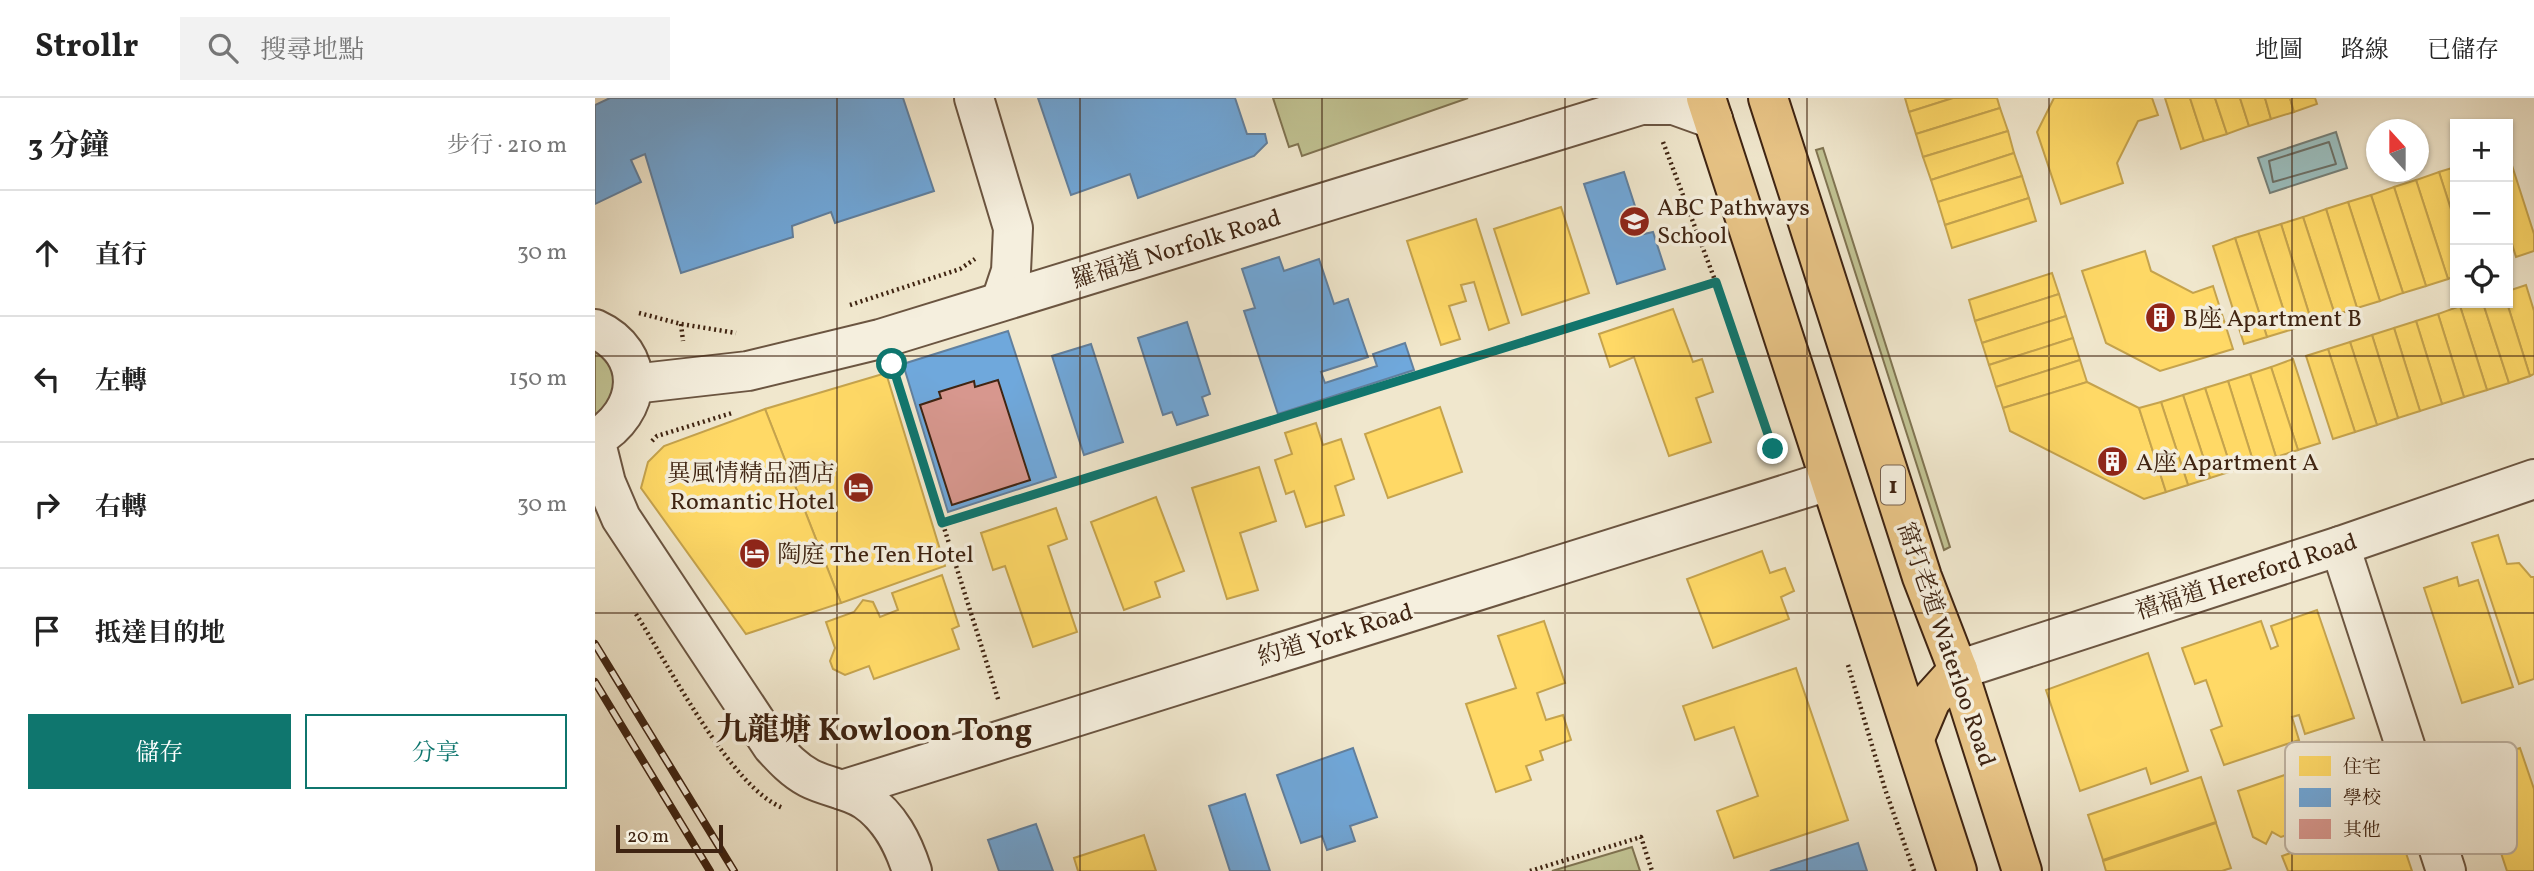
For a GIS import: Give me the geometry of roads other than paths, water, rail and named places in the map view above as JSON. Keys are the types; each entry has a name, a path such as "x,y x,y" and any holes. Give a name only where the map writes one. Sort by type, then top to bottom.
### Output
{"highway":[{"name":"窩打老道 Waterloo Road","path":"1768,98 1922,578 1958,670 2022,871"},
{"path":"1709,108 1884,654 1915,738 1957,871"},
{"path":"1915,738 1931,700 1958,670"}],"street":[{"path":"974,98 1013,228 1011,271 1000,301"},
{"name":"羅福道 Norfolk Road","path":"633,384 748,371 880,339 1641,105 1709,108"},
{"path":"595,329 612,338 624,351 631,367 633,384 623,418 611,430 595,439 614,504 772,746 789,764 809,778 863,798 880,812 894,829 912,871"},
{"path":"614,504 614,469 621,448 636,427 662,407 748,371"},
{"name":"禧福道 Hereford Road","path":"1958,670 2340,546 2534,479"},
{"name":"約道 York Road","path":"842,790 1828,481"},
{"path":"2340,546 2404,742"},
{"path":"2440,854 2446,871"}],"water":[{"path":"2336,132 2347,168 2270,193 2258,158"}],"railway":[{"path":"595,644 734,871"},
{"path":"595,682 710,871"}],"place":[{"name":"ABC Pathways School","path":"1634,221"},
{"name":"B座 Apartment B","path":"2160,318"},
{"name":"A座 Apartment A","path":"2113,462"},
{"name":"異風情精品酒店 Romantic Hotel","path":"858,487"},
{"name":"陶庭 The Ten Hotel","path":"754,554"}],"district":[{"name":"九龍塘 Kowloon Tong","path":"874,729"}]}
